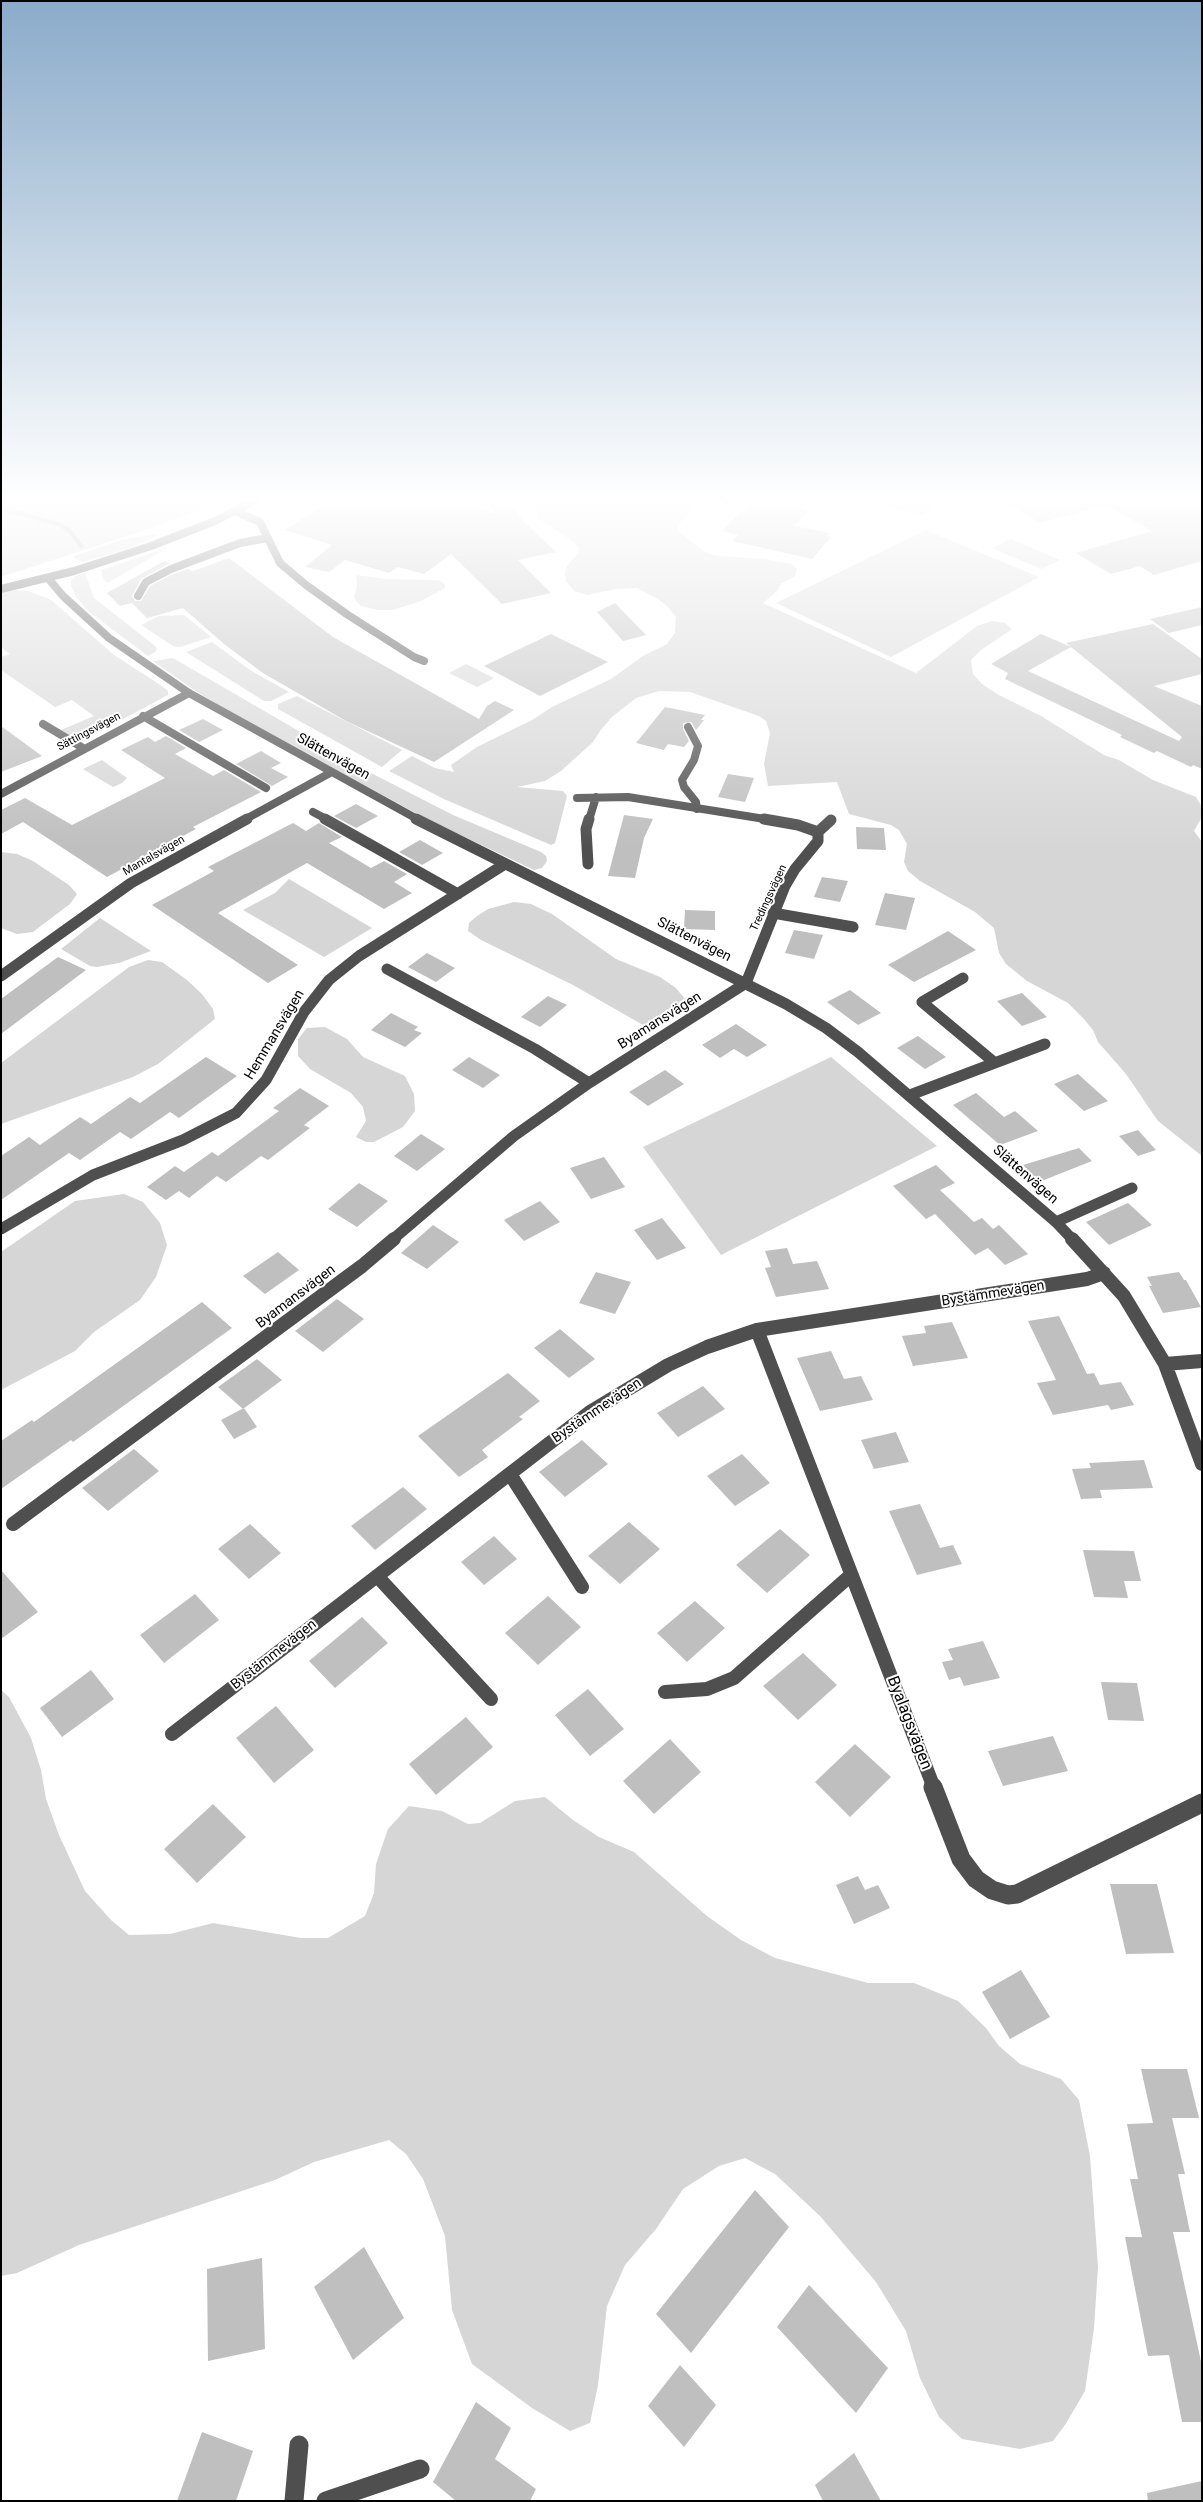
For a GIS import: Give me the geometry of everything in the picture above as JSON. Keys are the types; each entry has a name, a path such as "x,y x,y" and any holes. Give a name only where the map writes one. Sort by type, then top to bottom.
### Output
{"street":[{"name":"Slättenvägen","path":"84,615 109,638 189,693 330,773 505,864 746,983 826,1028 910,1095 1056,1222 1104,1272 1124,1296 1165,1364 1202,1464"},
{"path":"348,615 414,657 424,661"},
{"name":"Sättingsvägen","path":"1,794 83,748 189,693"},
{"path":"143,716 266,788"},
{"path":"43,724 63,738 83,748"},
{"path":"688,728 698,746 694,760 682,780 684,787 696,802 697,809"},
{"name":"Mantalsvägen","path":"1,976 131,883 330,773"},
{"path":"588,864 586,829 596,797"},
{"path":"578,798 628,797 798,825 818,832 831,820"},
{"path":"313,812 458,894"},
{"name":"Tredingsvägen","path":"746,983 773,913 795,868 818,841 818,832"},
{"name":"Hemmansvägen","path":"1,1229 93,1175 183,1140 236,1113 266,1080 304,1012 328,980 359,956 505,864"},
{"path":"773,913 853,927"},
{"path":"387,969 535,1049 589,1083"},
{"path":"962,978 952,987 922,1002 995,1062"},
{"name":"Byamansvägen","path":"13,1524 362,1266 514,1136 589,1083 746,983"},
{"path":"910,1095 1045,1044"},
{"path":"1056,1222 1132,1188"},
{"name":"Bystämmevägen","path":"172,1734 590,1412 668,1365 707,1346 757,1330 1088,1280 1104,1272"},
{"name":"Byalagsvägen","path":"757,1330 961,1859 976,1879 992,1890 1008,1895 1017,1894 1202,1804"},
{"path":"1165,1364 1202,1361"},
{"path":"510,1474 582,1586"},
{"path":"665,1692 707,1689 734,1678 852,1575"},
{"path":"377,1576 491,1699"},
{"path":"294,2501 299,2446"},
{"path":"326,2501 420,2469"}],"shaded area":[{"path":"1,615 68,615 114,655 162,686 168,691 168,695 80,742 61,730 94,716 72,700 55,707 1,670 1,657 10,654 1,647"},
{"path":"93,615 115,615 154,645 157,649 148,656"},
{"path":"184,615 211,637 180,647 173,646 141,625 159,616"},
{"path":"674,615 789,615 916,673 977,626 992,621 1005,623 1012,629 981,650 971,660 973,674 982,684 997,694 1041,716 1104,755 1119,760 1153,780 1196,797 1202,807 1202,817 1194,831 1202,842 1202,1156 1158,1121 1126,1074 1098,1042 1093,1030 1068,1003 1027,981 1006,964 999,953 994,928 975,912 920,881 908,871 904,862 907,844 899,830 891,825 849,814 837,782 768,786 764,764 770,733 766,721 759,716 690,692 659,691 636,698 612,717 593,742 561,771 545,781 517,787 563,791 567,796 555,843 551,845 444,799 389,771 412,756 435,768 454,772 451,765 477,747 532,720 552,707 611,679 643,656 667,644 675,633 676,617"},
{"path":"801,615 969,615 891,657"},
{"path":"212,642 250,670 289,692 271,701 264,701 186,652"},
{"path":"173,658 373,774 453,815 541,852 546,856 547,861 542,868 534,870 427,819 245,721 194,690 153,661"},
{"path":"466,664 494,678 477,687 449,673"},
{"path":"297,696 402,750 382,767 278,709 278,704"},
{"path":"102,760 127,778 122,783 113,787 83,769"},
{"path":"1,852 17,854 33,861 69,885 77,894 70,904 33,932 17,934 1,928"},
{"path":"289,879 372,928 324,957 243,910 275,893"},
{"path":"514,902 531,904 552,914 616,959 660,977 676,988 685,999 678,1009 650,1029 573,985 481,940 468,931 469,923 488,909"},
{"path":"100,918 151,951 119,963 97,967 90,966 61,949"},
{"path":"148,960 162,962 187,980 202,994 213,1009 215,1019 158,1064 133,1077 1,1124 1,1063 129,967"},
{"path":"325,1027 347,1039 363,1057 405,1076 414,1094 415,1111 403,1127 374,1142 366,1142 356,1137 366,1121 363,1107 351,1093 310,1069 298,1056 298,1039 307,1028"},
{"path":"831,1057 937,1146 721,1255 643,1147"},
{"path":"124,1194 143,1202 160,1223 167,1245 156,1277 140,1300 94,1332 75,1351 1,1390 1,1252 75,1201"},
{"path":"1,1690 9,1697 31,1738 41,1770 46,1799 59,1835 85,1891 111,1920 129,1935 170,1934 213,1923 301,1938 328,1938 365,1916 374,1893 376,1864 388,1829 409,1806 442,1811 468,1824 480,1823 515,1801 545,1797 573,1820 599,1837 634,1852 707,1916 741,1940 775,1958 868,1983 914,1983 958,2001 986,2028 999,2046 1020,2064 1061,2079 1079,2100 1090,2156 1098,2267 1094,2328 1085,2391 1065,2425 1053,2441 1020,2449 962,2439 939,2417 920,2378 906,2331 876,2282 820,2216 775,2174 745,2158 719,2166 683,2189 656,2229 625,2265 607,2306 598,2385 590,2423 570,2431 532,2408 472,2364 452,2310 445,2236 423,2179 406,2154 389,2140 314,2162 275,2180 79,2245 17,2273 1,2276"}],"building":[{"path":"144,615 159,615 147,618"},
{"path":"191,615 304,615 333,637 479,719 487,706 495,701 514,710 434,762 346,721 263,673 224,644"},
{"path":"599,615 626,615 646,635 623,641"},
{"path":"1168,615 1202,615 1202,625 1169,633 1150,619"},
{"path":"1153,624 1202,659 1202,674 1154,686 1202,706 1202,769 1193,765 1191,767 1157,751 1154,753 1120,737 1122,735 1005,679 1008,673 991,664 1041,634 1071,647 1066,643","holes":["1071,647 1182,737 1179,741 1028,671"]},
{"path":"551,634 608,662 540,696 484,666"},
{"path":"665,707 705,715 701,720 704,720 696,730 691,722 683,723 683,729 689,741 684,747 668,744 664,750 636,743"},
{"path":"203,719 223,730 199,742 179,730"},
{"path":"1,726 42,756 1,772"},
{"path":"166,736 186,748 175,754 213,776 224,770 261,792 193,827 196,829 107,877 23,822 1,834 1,810 25,798 72,825 165,778 121,750 148,737 155,742"},
{"path":"261,751 281,763 271,768 288,777 272,786 236,764"},
{"path":"728,774 754,778 745,802 718,797"},
{"path":"356,804 378,816 356,828 334,816"},
{"path":"624,815 653,819 644,838 635,878 608,876"},
{"path":"293,823 306,831 319,823 342,837 329,843 371,868 384,861 407,874 394,882 412,893 384,909 307,863 218,913 298,965 268,983 152,905 214,871 208,867"},
{"path":"856,827 884,828 886,850 857,849"},
{"path":"420,840 443,853 422,865 399,852"},
{"path":"822,877 848,881 840,902 814,897"},
{"path":"885,893 915,898 906,930 875,925"},
{"path":"685,910 715,911 715,930 684,929"},
{"path":"794,930 823,935 814,959 785,953"},
{"path":"948,931 976,950 914,982 888,965"},
{"path":"427,953 455,968 436,982 408,967"},
{"path":"58,957 86,970 1,1034 1,999"},
{"path":"850,990 881,1013 858,1025 827,1002"},
{"path":"1022,993 1047,1017 1022,1026 997,1001"},
{"path":"548,996 567,1005 540,1027 521,1017"},
{"path":"391,1013 418,1027 414,1030 422,1033 405,1047 371,1030"},
{"path":"736,1024 767,1045 747,1057 734,1049 720,1058 702,1045"},
{"path":"918,1036 946,1057 925,1069 897,1048"},
{"path":"206,1057 237,1076 179,1118 170,1112 131,1139 120,1132 80,1160 69,1153 1,1200 1,1156 29,1137 40,1145 80,1117 91,1124 130,1097 140,1103"},
{"path":"469,1057 500,1075 483,1088 452,1070"},
{"path":"665,1070 684,1084 648,1106 629,1092"},
{"path":"1078,1074 1108,1101 1084,1111 1054,1084"},
{"path":"300,1088 329,1106 304,1125 310,1128 268,1160 261,1156 226,1182 217,1176 189,1198 179,1191 166,1200 147,1187 175,1166 184,1172 212,1152 218,1156 279,1111 273,1108"},
{"path":"976,1093 1004,1117 1015,1111 1038,1131 1000,1145 953,1105"},
{"path":"1138,1130 1156,1150 1138,1156 1119,1136"},
{"path":"421,1134 445,1149 417,1171 394,1156"},
{"path":"1079,1148 1092,1161 1039,1182 1023,1165"},
{"path":"604,1157 625,1187 591,1199 570,1168"},
{"path":"936,1165 955,1183 940,1190 974,1222 982,1218 993,1229 999,1225 1028,1254 1005,1265 988,1248 975,1255 935,1214 926,1219 893,1186"},
{"path":"359,1183 388,1201 357,1227 328,1209"},
{"path":"540,1201 560,1222 524,1241 504,1220"},
{"path":"1128,1203 1152,1225 1109,1245 1086,1222"},
{"path":"662,1218 686,1248 657,1260 634,1230"},
{"path":"433,1225 459,1242 427,1269 401,1253"},
{"path":"787,1248 793,1264 817,1261 829,1289 776,1297 765,1268 771,1267 765,1251"},
{"path":"278,1252 299,1270 265,1294 243,1276"},
{"path":"596,1272 631,1282 615,1314 579,1303"},
{"path":"1179,1272 1184,1280 1186,1280 1201,1307 1163,1313 1149,1286 1152,1286 1147,1277"},
{"path":"337,1299 364,1319 323,1352 295,1331"},
{"path":"202,1302 232,1328 73,1442 71,1440 1,1489 1,1441 32,1420 34,1422"},
{"path":"1059,1316 1087,1374 1094,1373 1100,1385 1121,1382 1134,1405 1111,1410 1108,1405 1053,1415 1037,1383 1056,1380 1028,1321"},
{"path":"952,1322 968,1358 913,1366 902,1336 926,1333 924,1326"},
{"path":"560,1329 595,1359 569,1378 534,1348"},
{"path":"831,1351 844,1379 861,1376 873,1400 820,1411 797,1358"},
{"path":"257,1359 282,1380 243,1409 218,1387"},
{"path":"508,1373 540,1401 519,1417 523,1419 482,1450 488,1457 459,1477 418,1436"},
{"path":"703,1386 725,1409 678,1437 657,1413"},
{"path":"244,1408 257,1427 234,1439 221,1420"},
{"path":"896,1432 909,1462 874,1469 861,1440"},
{"path":"582,1440 608,1464 565,1497 539,1472"},
{"path":"134,1449 159,1471 108,1511 82,1488"},
{"path":"742,1454 770,1483 735,1506 707,1476"},
{"path":"1144,1460 1153,1488 1100,1490 1102,1498 1081,1499 1072,1469 1091,1468 1089,1463"},
{"path":"403,1487 427,1509 375,1550 351,1526"},
{"path":"920,1504 940,1548 953,1545 962,1564 917,1575 889,1511"},
{"path":"629,1522 660,1549 620,1584 588,1556"},
{"path":"250,1524 281,1553 249,1579 218,1549"},
{"path":"780,1529 810,1555 767,1593 736,1565"},
{"path":"494,1536 517,1559 484,1585 461,1562"},
{"path":"1083,1550 1134,1551 1141,1581 1124,1581 1128,1598 1094,1597"},
{"path":"1,1570 38,1612 1,1639"},
{"path":"195,1594 219,1620 164,1663 140,1635"},
{"path":"548,1596 581,1627 538,1665 505,1633"},
{"path":"695,1601 725,1628 687,1662 657,1633"},
{"path":"362,1617 388,1643 335,1688 309,1661"},
{"path":"983,1641 1000,1678 964,1686 960,1677 949,1680 942,1662 953,1660 948,1649"},
{"path":"803,1653 837,1685 798,1720 763,1686"},
{"path":"91,1670 114,1699 62,1737 40,1708"},
{"path":"1101,1682 1137,1683 1144,1721 1108,1720"},
{"path":"588,1689 624,1729 590,1756 555,1715"},
{"path":"276,1706 314,1750 274,1783 236,1738"},
{"path":"466,1717 493,1747 436,1795 409,1764"},
{"path":"1053,1736 1068,1771 1003,1786 988,1751"},
{"path":"670,1739 701,1772 654,1814 623,1781"},
{"path":"855,1744 891,1777 850,1817 815,1782"},
{"path":"213,1804 246,1837 197,1883 164,1849"},
{"path":"858,1876 865,1890 878,1885 890,1908 854,1924 836,1885"},
{"path":"1110,1884 1157,1884 1174,1953 1126,1954"},
{"path":"1021,1970 1050,2017 1010,2039 982,1992"},
{"path":"1141,2069 1187,2069 1199,2118 1172,2118 1185,2174 1178,2174 1190,2232 1173,2232 1202,2366 1202,2422 1182,2422 1169,2355 1148,2356 1125,2237 1142,2237 1130,2179 1138,2179 1127,2124 1153,2123"},
{"path":"755,2190 789,2227 691,2353 656,2314"},
{"path":"364,2247 404,2318 353,2360 314,2287"},
{"path":"262,2258 265,2349 208,2361 207,2269"},
{"path":"809,2285 888,2368 856,2413 777,2327"},
{"path":"680,2365 716,2405 684,2447 648,2406"},
{"path":"476,2402 511,2428 495,2459 536,2489 530,2501 456,2501 433,2482"},
{"path":"202,2432 253,2451 236,2501 177,2501"},
{"path":"854,2453 881,2501 823,2501 815,2485"},
{"path":"1202,2481 1202,2501 1148,2501 1147,2493"}]}
